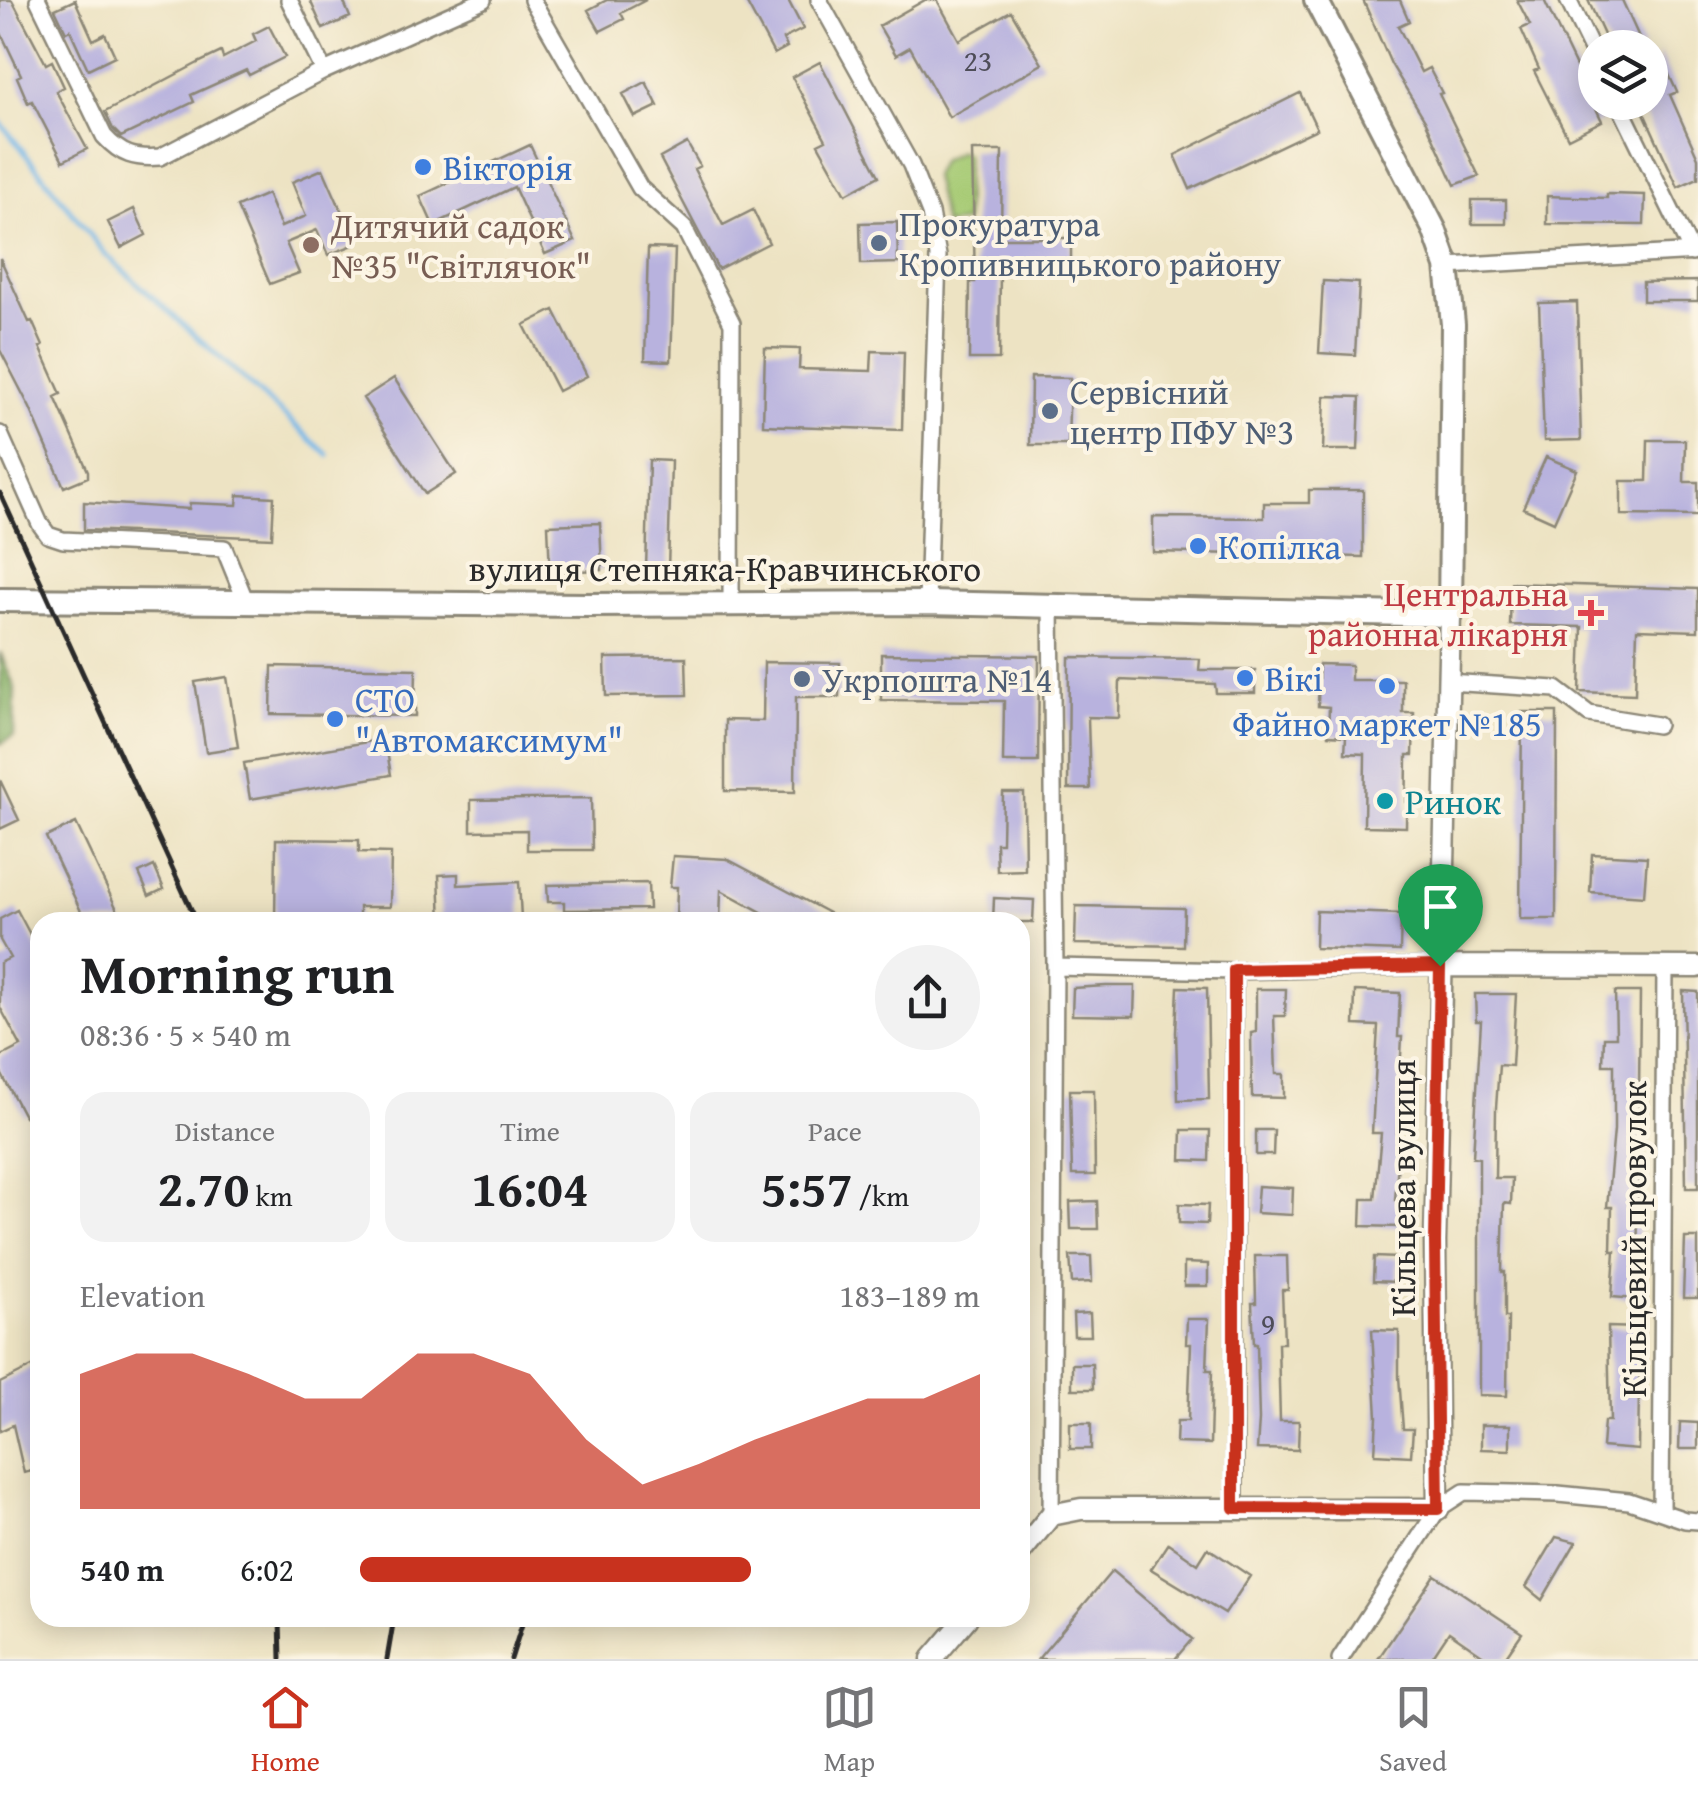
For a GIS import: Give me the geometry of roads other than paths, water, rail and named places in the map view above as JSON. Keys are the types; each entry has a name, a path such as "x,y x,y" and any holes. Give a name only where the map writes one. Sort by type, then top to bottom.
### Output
{"main road":[{"name":"Кільцева вулиця","path":"1316,0 1434,229 1447,266 1453,324 1450,615"},
{"name":"вулиця Степняка-Кравчинського","path":"0,600 1051,604 1450,615"}],"street":[{"path":"38,0 104,136 118,151 138,158 160,157 324,71 483,0"},
{"path":"289,0 324,71"},
{"path":"532,0 640,188 684,228 732,323 731,603"},
{"path":"819,0 911,165 930,213 938,256 928,603"},
{"path":"1568,0 1582,30"},
{"path":"1447,266 1695,252 1627,120"},
{"path":"0,434 48,535 63,540 224,548 246,602"},
{"path":"1030,1541 1051,1515 1055,967 1051,604"},
{"name":"Кільцева вулиця","path":"1438,1509 1435,1242 1450,615"},
{"path":"1448,682 1556,689 1590,714 1657,725"},
{"path":"1055,967 1234,970 1698,967"},
{"name":"Кільцевий провулок","path":"1661,1511 1665,967"},
{"path":"1234,970 1234,1508"},
{"path":"1340,1659 1438,1509 1464,1492 1558,1494 1629,1502 1698,1521"},
{"path":"1051,1515 1082,1509 1438,1509"},
{"path":"932,1659 959,1627"}],"waterway":[{"path":"0,122 106,255 328,455"}],"railway":[{"path":"0,493 192,912"},
{"path":"280,1627 281,1659"},
{"path":"387,1659 392,1627"},
{"path":"511,1659 521,1627"}],"place":[{"name":"Вікторія","path":"423,167"},
{"name":"Прокуратура Кропивницького району","path":"879,243"},
{"name":"Дитячий садок №35 \"Світлячок\"","path":"311,245"},
{"name":"Сервісний центр ПФУ №3","path":"1050,411"},
{"name":"Копілка","path":"1198,546"},
{"name":"Центральна районна лікарня","path":"1591,613"},
{"name":"Вікі","path":"1245,678"},
{"name":"Укрпошта №14","path":"802,679"},
{"name":"Файно маркет №185","path":"1387,686"},
{"name":"СТО \"Автомаксимум\"","path":"335,719"},
{"name":"Ринок","path":"1385,801"}]}
